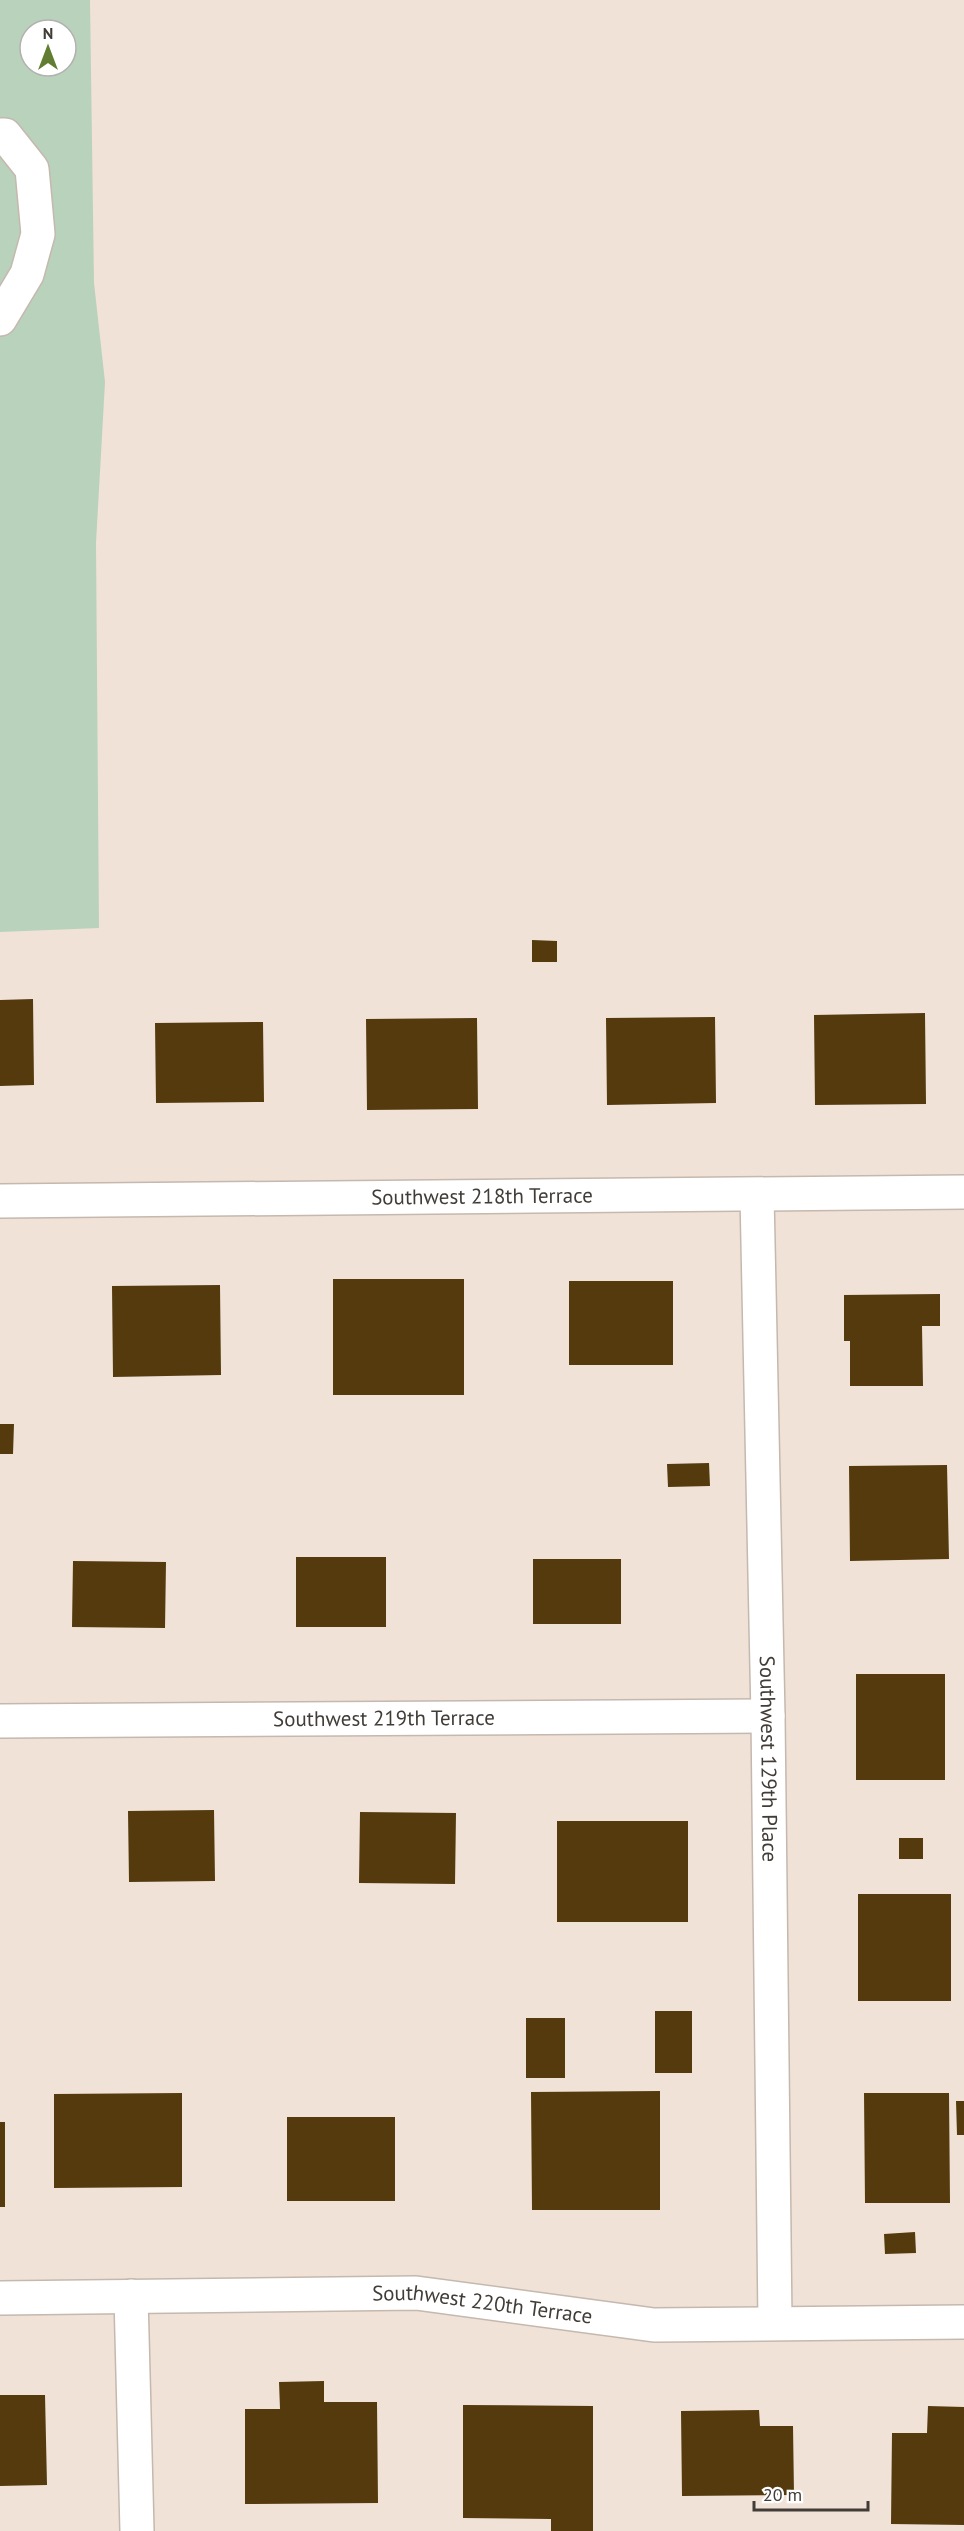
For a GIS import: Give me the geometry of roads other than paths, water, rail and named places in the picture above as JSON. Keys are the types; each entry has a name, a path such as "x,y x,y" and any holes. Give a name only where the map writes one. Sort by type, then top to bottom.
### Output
{"street":[{"path":"0,135 5,135 32,169 38,234 14,273 0,319"},
{"name":"Southwest 218th Terrace","path":"0,1201 964,1192"},
{"name":"Southwest 129th Place","path":"757,1195 768,1716 775,2323"},
{"name":"Southwest 219th Terrace","path":"0,1721 768,1716"},
{"name":"Southwest 220th Terrace","path":"0,2298 416,2293 654,2325 964,2322"},
{"path":"131,2296 137,2531"}]}
